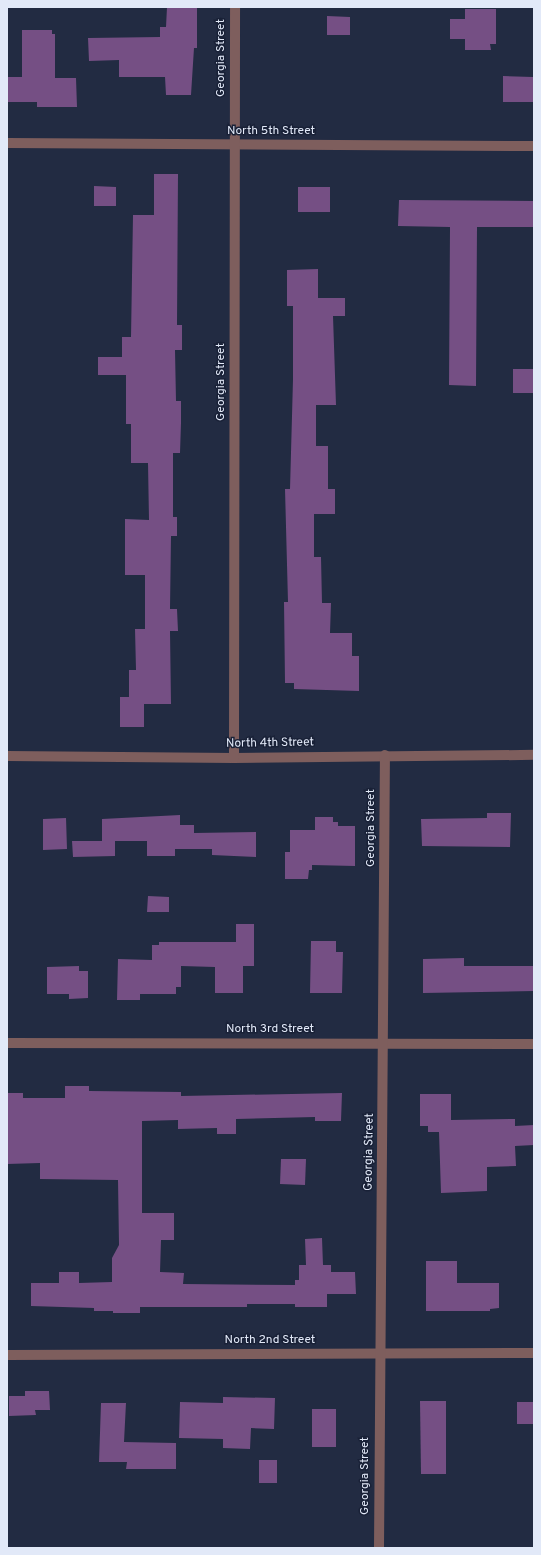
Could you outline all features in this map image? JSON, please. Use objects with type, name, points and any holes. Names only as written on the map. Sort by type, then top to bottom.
[{"type":"street","name":"Georgia Street","points":[[234,758],[235,7]]},
{"type":"street","name":"North 5th Street","points":[[7,143],[534,146]]},
{"type":"street","name":"North 4th Street","points":[[7,756],[234,758],[534,755]]},
{"type":"street","name":"Georgia Street","points":[[379,1548],[379,1354],[384,1043],[385,756]]},
{"type":"street","name":"North 3rd Street","points":[[7,1043],[534,1044]]},
{"type":"street","name":"North 2nd Street","points":[[7,1355],[534,1353]]},
{"type":"building","points":[[167,7],[197,7],[197,48],[194,48],[191,95],[166,95],[165,77],[119,77],[119,60],[89,61],[88,38],[160,37],[160,27],[166,27]]},
{"type":"building","points":[[465,9],[496,9],[496,44],[490,44],[491,50],[465,50],[465,39],[450,39],[450,19],[465,19]]},
{"type":"building","points":[[327,16],[350,17],[350,35],[327,35]]},
{"type":"building","points":[[22,30],[52,30],[52,34],[55,34],[55,78],[76,78],[77,107],[37,107],[37,102],[7,102],[7,77],[22,77]]},
{"type":"building","points":[[503,76],[533,77],[533,102],[503,102]]},
{"type":"building","points":[[154,174],[178,174],[177,325],[182,325],[182,350],[175,350],[176,401],[181,401],[181,423],[180,453],[173,453],[173,517],[177,517],[177,536],[171,536],[170,609],[177,609],[178,631],[170,631],[171,704],[144,704],[144,727],[120,727],[120,697],[129,697],[129,670],[136,670],[135,629],[145,629],[145,575],[125,575],[125,519],[149,520],[148,463],[131,463],[131,424],[126,424],[126,375],[98,375],[98,357],[122,357],[122,337],[131,337],[133,215],[154,215]]},
{"type":"building","points":[[94,186],[116,187],[116,206],[94,206]]},
{"type":"building","points":[[298,187],[330,187],[330,212],[298,212]]},
{"type":"building","points":[[399,200],[534,201],[534,227],[477,227],[476,386],[449,385],[450,227],[398,226]]},
{"type":"building","points":[[318,269],[318,298],[345,298],[345,316],[333,316],[336,405],[316,405],[316,446],[328,446],[328,489],[335,489],[335,514],[314,514],[314,557],[321,557],[322,603],[331,603],[330,633],[352,633],[352,656],[359,656],[359,691],[294,689],[294,683],[285,683],[284,602],[288,602],[285,489],[290,489],[293,379],[293,306],[287,306],[287,270]]},
{"type":"building","points":[[513,369],[534,369],[534,393],[513,393]]},
{"type":"building","points":[[487,813],[511,813],[510,847],[422,846],[421,819],[487,818]]},
{"type":"building","points":[[180,815],[180,825],[194,825],[194,833],[256,832],[256,857],[212,855],[212,849],[175,849],[175,856],[147,856],[147,841],[115,841],[115,856],[73,857],[72,841],[102,841],[102,819]]},
{"type":"building","points":[[315,817],[333,817],[333,822],[338,822],[338,826],[355,826],[355,866],[312,865],[312,870],[309,870],[308,879],[285,879],[285,852],[290,852],[290,830],[315,830]]},
{"type":"building","points":[[66,818],[67,849],[43,850],[43,819]]},
{"type":"building","points":[[148,896],[169,897],[169,912],[147,912]]},
{"type":"building","points":[[236,924],[254,924],[254,966],[243,966],[243,993],[215,993],[215,967],[181,966],[181,987],[176,987],[176,994],[140,994],[140,1000],[117,1000],[118,959],[152,960],[152,945],[159,945],[159,942],[236,942]]},
{"type":"building","points":[[311,941],[336,941],[336,952],[343,952],[342,993],[310,993]]},
{"type":"building","points":[[464,958],[464,966],[534,966],[534,991],[423,993],[423,959]]},
{"type":"building","points":[[79,966],[79,971],[88,971],[88,998],[69,999],[69,994],[47,994],[47,967]]},
{"type":"building","points":[[65,1086],[89,1086],[89,1091],[181,1092],[181,1096],[342,1093],[341,1121],[315,1121],[315,1117],[236,1119],[236,1134],[217,1134],[217,1128],[178,1129],[178,1120],[142,1121],[142,1213],[174,1213],[174,1240],[161,1240],[160,1272],[184,1273],[183,1284],[295,1285],[295,1280],[299,1280],[299,1265],[306,1265],[305,1239],[322,1238],[323,1265],[331,1265],[331,1272],[355,1272],[356,1294],[327,1294],[327,1307],[295,1307],[295,1304],[247,1304],[247,1307],[140,1307],[140,1313],[113,1313],[113,1311],[94,1311],[94,1308],[31,1306],[31,1283],[59,1283],[59,1272],[79,1272],[79,1283],[112,1282],[112,1258],[119,1245],[118,1180],[40,1179],[40,1163],[7,1164],[7,1093],[23,1093],[23,1098],[65,1098]]},
{"type":"building","points":[[420,1094],[451,1094],[451,1120],[515,1119],[515,1126],[534,1125],[534,1145],[515,1146],[516,1166],[487,1167],[487,1191],[441,1193],[439,1132],[428,1132],[428,1126],[420,1126]]},
{"type":"building","points":[[281,1159],[306,1159],[305,1185],[280,1184]]},
{"type":"building","points":[[426,1261],[457,1261],[457,1283],[499,1283],[499,1308],[490,1309],[490,1311],[426,1311]]},
{"type":"building","points":[[25,1391],[49,1391],[50,1410],[35,1410],[36,1415],[9,1416],[9,1396],[25,1396]]},
{"type":"building","points":[[223,1397],[275,1398],[274,1429],[251,1428],[250,1449],[223,1448],[223,1439],[179,1438],[180,1402],[223,1403]]},
{"type":"building","points":[[420,1401],[446,1401],[446,1474],[421,1474]]},
{"type":"building","points":[[517,1402],[534,1402],[534,1424],[517,1424]]},
{"type":"building","points":[[101,1403],[126,1403],[124,1442],[176,1443],[176,1469],[126,1469],[127,1462],[99,1462]]},
{"type":"building","points":[[312,1409],[336,1409],[336,1447],[312,1447]]},
{"type":"building","points":[[259,1460],[277,1460],[277,1483],[259,1483]]}]
